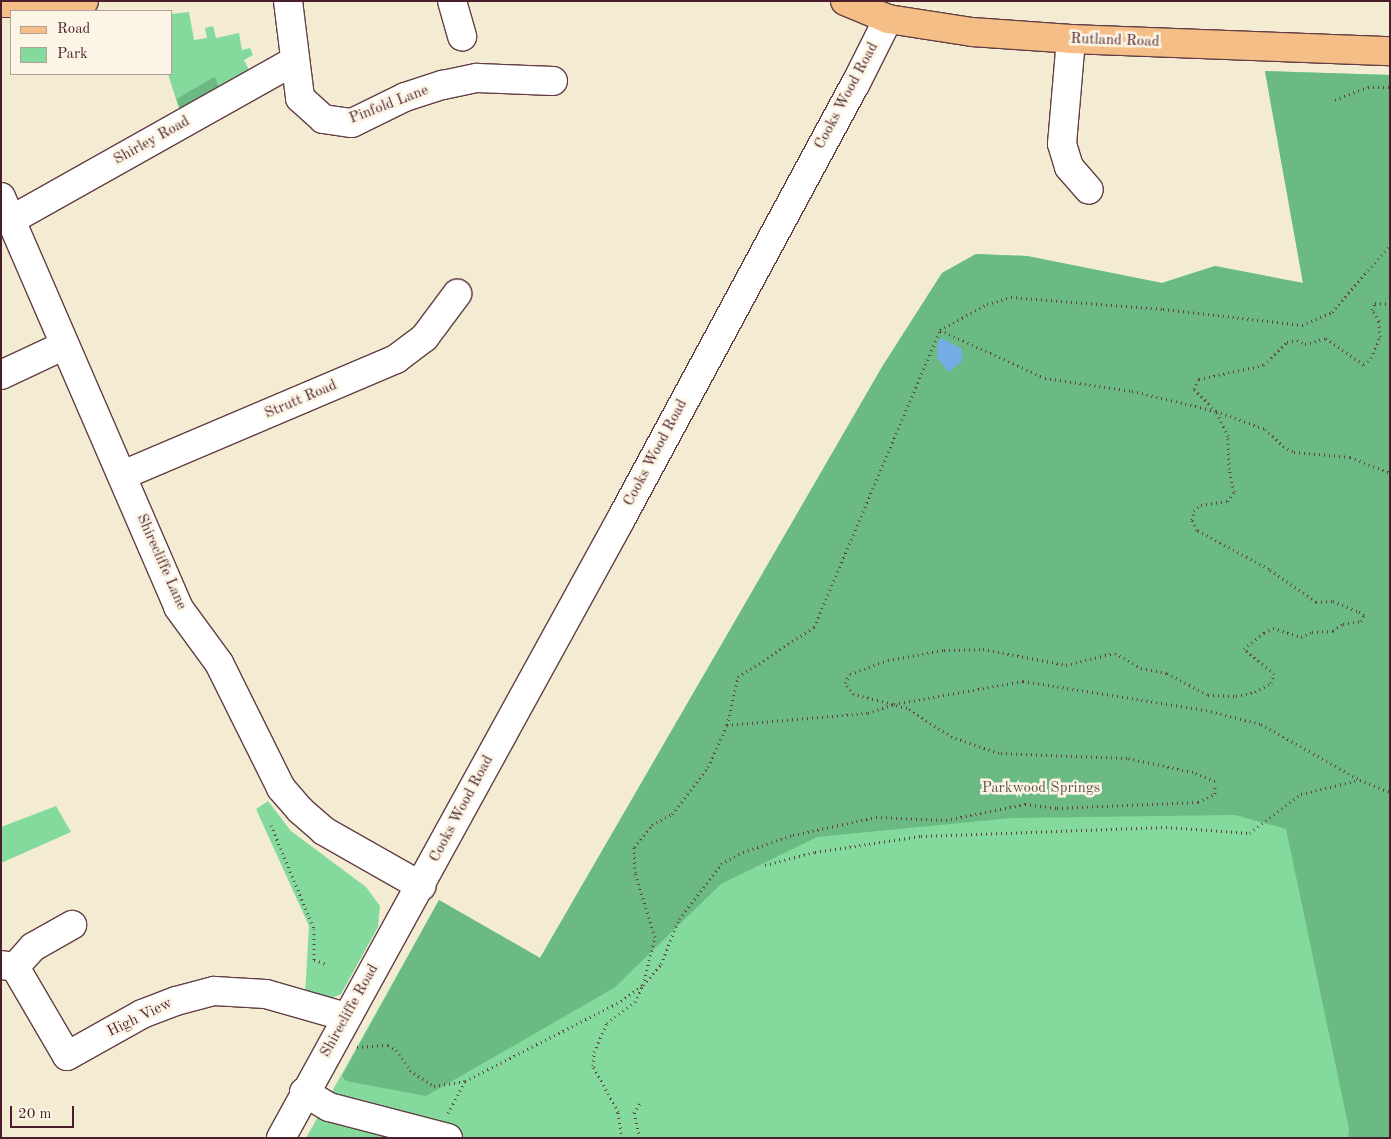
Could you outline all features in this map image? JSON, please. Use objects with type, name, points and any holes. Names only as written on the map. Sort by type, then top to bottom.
[{"type":"main road","points":[[1,4],[84,1]]},
{"type":"main road","name":"Rutland Road","points":[[845,1],[888,19],[972,32],[1071,39],[1390,51]]},
{"type":"street","name":"Pinfold Lane","points":[[288,1],[293,62],[300,98],[309,110],[323,119],[336,123],[352,123],[405,97],[443,85],[477,78],[553,81]]},
{"type":"street","points":[[452,1],[462,37]]},
{"type":"street","name":"Cooks Wood Road","points":[[421,886],[856,85],[888,19]]},
{"type":"street","points":[[1071,39],[1062,144],[1069,166],[1089,190]]},
{"type":"street","name":"Shirley Road","points":[[6,209],[293,62]]},
{"type":"street","name":"Shirecliffe Lane","points":[[6,209],[178,607],[219,663],[281,788],[300,810],[324,831],[421,886]]},
{"type":"street","name":"Strutt Road","points":[[122,475],[396,359],[425,337],[457,294]]},
{"type":"street","points":[[1,376],[64,346]]},
{"type":"street","name":"Shirecliffe Road","points":[[281,1138],[304,1092],[421,886]]},
{"type":"street","points":[[8,966],[33,947],[72,925]]},
{"type":"street","name":"High View","points":[[8,966],[67,1056],[142,1014],[176,1001],[214,991],[266,994],[341,1027]]},
{"type":"street","points":[[304,1092],[329,1107],[442,1137]]},
{"type":"path","points":[[1335,100],[1368,87],[1390,86]]},
{"type":"path","points":[[622,1138],[618,1112],[593,1066],[594,1052],[607,1022],[635,1002],[643,985],[655,937],[635,873],[634,847],[652,825],[672,814],[708,767],[727,725],[738,677],[814,627],[940,330],[987,304],[1011,297],[1163,309],[1302,325],[1332,312],[1390,245]]},
{"type":"path","points":[[341,1027],[358,1047],[388,1045],[396,1050],[410,1070],[434,1086],[465,1081],[621,1001],[643,985],[661,964],[679,919],[721,864],[743,852],[793,835],[876,817],[946,820],[1025,804],[1057,808],[1198,802],[1215,794],[1215,781],[1193,772],[1127,758],[1000,753],[952,737],[894,704],[854,694],[845,683],[850,674],[888,660],[944,650],[983,649],[1066,665],[1115,653],[1141,668],[1167,673],[1208,695],[1236,696],[1256,692],[1271,683],[1274,674],[1244,649],[1264,632],[1273,628],[1301,637],[1312,632],[1333,631],[1343,624],[1361,622],[1364,615],[1357,611],[1332,601],[1316,602],[1269,569],[1197,530],[1192,520],[1194,511],[1201,505],[1227,501],[1234,492],[1229,469],[1228,436],[1216,411],[1194,389],[1199,379],[1264,365],[1287,342],[1297,340],[1305,344],[1326,338],[1364,365],[1371,358],[1380,337],[1379,321],[1372,310],[1375,303],[1390,304]]},
{"type":"path","points":[[940,330],[1045,378],[1132,391],[1216,411],[1265,429],[1283,446],[1294,452],[1350,457],[1390,473]]},
{"type":"path","points":[[727,725],[868,713],[894,704],[1023,681],[1206,710],[1261,724],[1360,780],[1390,792]]},
{"type":"path","points":[[765,865],[815,852],[921,836],[1166,827],[1250,833],[1301,794],[1360,780]]},
{"type":"path","points":[[271,826],[314,929],[314,960],[326,964]]},
{"type":"path","points":[[442,1137],[465,1081]]},
{"type":"path","points":[[640,1138],[634,1112],[641,1102]]},
{"type":"green space","points":[[189,12],[194,40],[207,38],[205,28],[213,26],[216,38],[239,33],[242,50],[250,48],[253,55],[244,60],[251,74],[221,92],[215,76],[176,99],[168,75],[172,75],[172,14]]},
{"type":"green space","name":"Parkwood Springs","points":[[1265,71],[1390,75],[1390,1138],[306,1138],[439,900],[540,958],[882,367],[942,273],[976,254],[1027,256],[1162,283],[1215,266],[1303,283]]},
{"type":"green space","name":"Parkwood Springs","points":[[1265,71],[1390,75],[1390,1138],[1348,1138],[1349,1129],[1286,829],[1235,815],[1012,818],[817,837],[721,884],[614,988],[426,1096],[346,1081],[342,1076],[439,900],[540,958],[882,367],[942,273],[976,254],[1027,256],[1162,283],[1215,266],[1303,283]]},
{"type":"green space","points":[[215,76],[221,92],[182,116],[176,99]]},
{"type":"green space","points":[[268,801],[291,831],[366,887],[380,906],[378,927],[341,994],[325,1001],[305,995],[309,926],[256,809]]},
{"type":"green space","points":[[56,806],[71,832],[1,863],[1,827]]},
{"type":"water","points":[[942,338],[962,349],[962,361],[949,372],[937,358],[938,342]]}]
